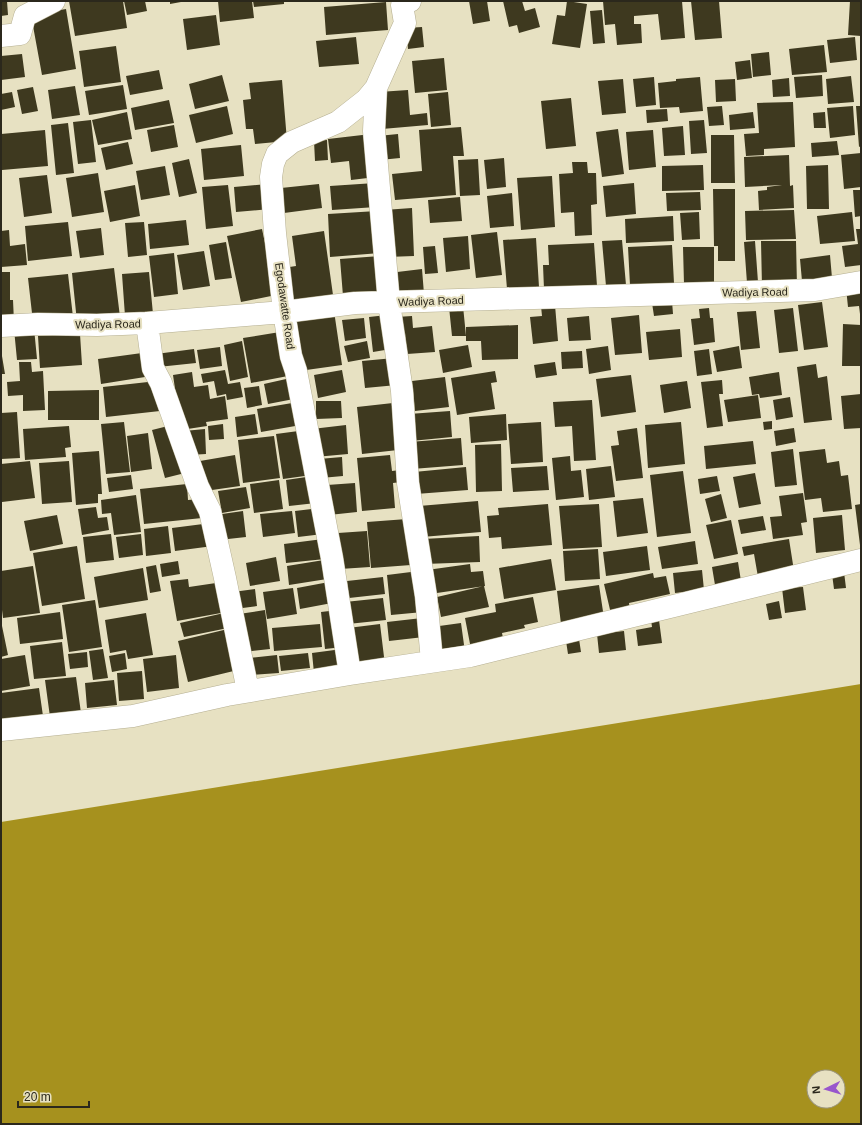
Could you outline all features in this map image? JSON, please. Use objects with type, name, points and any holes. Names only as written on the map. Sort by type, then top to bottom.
[{"type":"street","points":[[1,36],[20,34],[25,16],[54,1]]},
{"type":"street","name":"Egodawatte Road","points":[[350,674],[332,558],[296,371],[291,356],[284,312],[275,233],[271,177],[277,154],[292,142],[338,122],[366,100],[376,88],[405,23],[404,2]]},
{"type":"street","points":[[376,88],[374,132],[388,303],[402,391],[408,483],[426,596],[432,661]]},
{"type":"street","name":"Wadiya Road","points":[[1,326],[38,324],[98,325],[147,323],[284,312],[355,303],[815,290],[861,282]]},
{"type":"street","points":[[147,323],[153,368],[161,383],[198,487],[210,511],[248,691]]},
{"type":"street","points":[[1,730],[133,716],[248,691],[470,656],[861,560]]},
{"type":"shaded area","points":[[861,684],[861,1124],[1,1124],[1,822]]},
{"type":"building","points":[[1,1],[7,1],[8,15],[1,16]]},
{"type":"building","points":[[69,1],[123,1],[127,28],[75,36]]},
{"type":"building","points":[[124,1],[145,1],[147,11],[127,15]]},
{"type":"building","points":[[170,1],[181,1],[181,2],[170,4]]},
{"type":"building","points":[[218,1],[252,1],[254,18],[220,22]]},
{"type":"building","points":[[253,1],[284,1],[284,4],[254,7]]},
{"type":"building","points":[[469,1],[487,1],[490,21],[473,24]]},
{"type":"building","points":[[503,1],[522,1],[525,11],[535,8],[540,27],[519,33],[517,25],[509,27]]},
{"type":"building","points":[[567,1],[587,4],[580,48],[552,44],[557,15],[565,16]]},
{"type":"building","points":[[603,1],[682,1],[685,38],[661,40],[658,14],[634,16],[634,24],[641,24],[642,43],[617,45],[615,24],[605,25]]},
{"type":"building","points":[[691,1],[719,1],[722,38],[695,40]]},
{"type":"building","points":[[850,1],[861,1],[861,36],[848,35]]},
{"type":"building","points":[[386,2],[388,30],[326,35],[324,7]]},
{"type":"building","points":[[66,9],[76,69],[42,75],[31,15]]},
{"type":"building","points":[[602,10],[605,43],[593,44],[590,11]]},
{"type":"building","points":[[216,15],[220,45],[187,50],[183,19]]},
{"type":"building","points":[[422,27],[424,47],[408,49],[406,28]]},
{"type":"building","points":[[356,37],[359,64],[319,67],[316,41]]},
{"type":"building","points":[[855,37],[857,60],[830,63],[827,40]]},
{"type":"building","points":[[824,45],[827,72],[792,75],[789,49]]},
{"type":"building","points":[[116,46],[121,82],[84,87],[79,51]]},
{"type":"building","points":[[769,52],[771,75],[753,77],[751,54]]},
{"type":"building","points":[[22,54],[25,77],[1,80],[1,56]]},
{"type":"building","points":[[444,58],[447,90],[415,93],[412,61]]},
{"type":"building","points":[[750,60],[752,78],[737,80],[735,62]]},
{"type":"building","points":[[159,70],[163,89],[130,95],[126,76]]},
{"type":"building","points":[[222,75],[229,101],[195,109],[189,84]]},
{"type":"building","points":[[822,75],[823,96],[796,98],[794,77]]},
{"type":"building","points":[[851,76],[854,102],[828,104],[826,79]]},
{"type":"building","points":[[654,77],[656,105],[636,107],[633,79]]},
{"type":"building","points":[[700,77],[703,111],[680,113],[679,107],[660,108],[658,83],[676,81],[676,79]]},
{"type":"building","points":[[789,78],[790,96],[773,97],[772,80]]},
{"type":"building","points":[[623,79],[626,113],[602,115],[598,81]]},
{"type":"building","points":[[735,79],[736,101],[716,102],[715,80]]},
{"type":"building","points":[[282,80],[287,141],[255,144],[253,129],[246,129],[243,100],[251,99],[249,83]]},
{"type":"building","points":[[123,85],[127,109],[89,115],[85,91]]},
{"type":"building","points":[[75,86],[80,115],[52,119],[48,90]]},
{"type":"building","points":[[33,87],[38,111],[22,114],[17,90]]},
{"type":"building","points":[[408,90],[410,115],[427,113],[428,125],[382,129],[379,92]]},
{"type":"building","points":[[12,92],[15,107],[1,110],[1,94]]},
{"type":"building","points":[[448,92],[451,125],[431,127],[428,94]]},
{"type":"building","points":[[571,98],[576,146],[546,149],[541,101]]},
{"type":"building","points":[[169,100],[174,123],[135,130],[131,108]]},
{"type":"building","points":[[793,102],[795,147],[764,149],[764,155],[746,156],[744,134],[759,133],[757,103]]},
{"type":"building","points":[[227,106],[233,134],[196,143],[189,115]]},
{"type":"building","points":[[722,106],[724,125],[709,126],[707,107]]},
{"type":"building","points":[[853,106],[855,135],[830,138],[827,108]]},
{"type":"building","points":[[856,106],[861,106],[861,146],[859,147]]},
{"type":"building","points":[[667,109],[668,121],[647,123],[646,110]]},
{"type":"building","points":[[127,112],[132,139],[98,145],[92,120]]},
{"type":"building","points":[[753,112],[755,128],[730,130],[729,115]]},
{"type":"building","points":[[825,112],[826,128],[814,128],[813,113]]},
{"type":"building","points":[[91,120],[96,162],[78,164],[73,122]]},
{"type":"building","points":[[704,120],[707,153],[691,154],[689,121]]},
{"type":"building","points":[[68,123],[74,173],[56,175],[51,125]]},
{"type":"building","points":[[174,125],[178,147],[151,152],[147,130]]},
{"type":"building","points":[[683,126],[685,155],[664,156],[662,128]]},
{"type":"building","points":[[461,127],[464,156],[453,156],[456,195],[395,200],[392,174],[422,171],[419,130]]},
{"type":"building","points":[[618,129],[624,174],[602,177],[596,132]]},
{"type":"building","points":[[45,130],[48,166],[2,170],[1,134]]},
{"type":"building","points":[[653,130],[656,167],[629,170],[626,132]]},
{"type":"building","points":[[371,134],[376,177],[351,180],[349,161],[331,163],[328,139]]},
{"type":"building","points":[[398,134],[400,158],[380,160],[378,136]]},
{"type":"building","points":[[711,135],[734,135],[735,183],[711,183]]},
{"type":"building","points":[[327,140],[328,160],[315,161],[314,141]]},
{"type":"building","points":[[837,141],[839,155],[812,157],[811,143]]},
{"type":"building","points":[[128,142],[133,164],[106,170],[101,148]]},
{"type":"building","points":[[241,145],[244,176],[204,180],[201,149]]},
{"type":"building","points":[[861,153],[861,187],[844,189],[841,155]]},
{"type":"building","points":[[789,155],[790,186],[793,185],[794,208],[759,210],[758,191],[767,190],[767,187],[782,185],[745,187],[744,157]]},
{"type":"building","points":[[504,158],[506,187],[487,189],[484,160]]},
{"type":"building","points":[[189,159],[197,193],[179,197],[172,163]]},
{"type":"building","points":[[478,159],[480,195],[460,196],[458,160]]},
{"type":"building","points":[[572,162],[587,162],[588,173],[596,173],[597,204],[591,205],[592,235],[575,236],[574,212],[561,213],[559,174],[573,173]]},
{"type":"building","points":[[703,165],[704,190],[662,191],[662,166]]},
{"type":"building","points":[[828,165],[829,209],[807,209],[806,166]]},
{"type":"building","points":[[165,166],[170,195],[141,200],[136,171]]},
{"type":"building","points":[[98,173],[104,212],[72,217],[66,178]]},
{"type":"building","points":[[47,175],[52,213],[24,217],[19,178]]},
{"type":"building","points":[[552,176],[555,227],[521,230],[517,178]]},
{"type":"building","points":[[375,183],[376,207],[332,210],[330,186]]},
{"type":"building","points":[[634,183],[636,214],[606,217],[603,186]]},
{"type":"building","points":[[267,184],[270,209],[236,212],[234,187]]},
{"type":"building","points":[[319,184],[322,208],[284,213],[281,188]]},
{"type":"building","points":[[135,185],[140,216],[110,222],[104,191]]},
{"type":"building","points":[[228,185],[233,226],[206,229],[202,187]]},
{"type":"building","points":[[713,189],[735,189],[735,261],[718,261],[718,246],[714,246]]},
{"type":"building","points":[[853,190],[861,190],[861,216],[855,217]]},
{"type":"building","points":[[700,192],[701,210],[667,211],[666,193]]},
{"type":"building","points":[[512,193],[514,226],[490,228],[487,196]]},
{"type":"building","points":[[460,197],[462,221],[430,223],[428,200]]},
{"type":"building","points":[[412,208],[414,256],[387,257],[384,210]]},
{"type":"building","points":[[794,210],[796,239],[746,240],[745,211]]},
{"type":"building","points":[[377,211],[380,253],[330,257],[328,214]]},
{"type":"building","points":[[699,212],[700,239],[682,240],[680,213]]},
{"type":"building","points":[[852,212],[855,241],[820,244],[817,216]]},
{"type":"building","points":[[673,216],[674,241],[626,243],[625,219]]},
{"type":"building","points":[[186,220],[189,245],[150,249],[148,224]]},
{"type":"building","points":[[68,222],[72,256],[28,261],[25,226]]},
{"type":"building","points":[[144,222],[147,255],[128,257],[125,223]]},
{"type":"building","points":[[101,228],[104,255],[80,258],[76,231]]},
{"type":"building","points":[[262,229],[276,295],[241,302],[227,236]]},
{"type":"building","points":[[856,229],[861,229],[861,265],[845,267],[842,246],[858,244]]},
{"type":"building","points":[[9,230],[10,246],[25,244],[27,265],[1,267],[1,231]]},
{"type":"building","points":[[324,231],[333,295],[288,302],[283,268],[296,266],[292,236]]},
{"type":"building","points":[[497,232],[502,275],[476,278],[471,235]]},
{"type":"building","points":[[468,236],[470,269],[446,272],[443,238]]},
{"type":"building","points":[[536,238],[539,287],[507,289],[503,240]]},
{"type":"building","points":[[622,240],[626,285],[606,286],[602,241]]},
{"type":"building","points":[[755,241],[758,282],[747,283],[744,242]]},
{"type":"building","points":[[761,241],[796,241],[797,286],[762,287]]},
{"type":"building","points":[[226,242],[232,278],[215,280],[209,245]]},
{"type":"building","points":[[594,243],[597,286],[544,289],[543,265],[549,265],[548,245]]},
{"type":"building","points":[[672,245],[674,283],[630,285],[628,247]]},
{"type":"building","points":[[435,246],[438,273],[425,274],[423,247]]},
{"type":"building","points":[[683,247],[714,247],[714,284],[684,284]]},
{"type":"building","points":[[204,251],[210,286],[183,290],[177,255]]},
{"type":"building","points":[[174,253],[178,294],[154,297],[149,256]]},
{"type":"building","points":[[830,255],[832,278],[802,281],[800,259]]},
{"type":"building","points":[[380,256],[383,293],[343,296],[340,259]]},
{"type":"building","points":[[114,268],[120,317],[77,322],[72,273]]},
{"type":"building","points":[[422,269],[424,294],[392,298],[389,273]]},
{"type":"building","points":[[1,272],[10,272],[10,300],[13,300],[14,322],[1,322]]},
{"type":"building","points":[[149,272],[153,314],[125,316],[122,274]]},
{"type":"building","points":[[68,274],[73,317],[33,322],[28,278]]},
{"type":"building","points":[[861,286],[860,314],[859,306],[848,307],[846,288]]},
{"type":"building","points":[[672,301],[673,314],[654,316],[652,303]]},
{"type":"building","points":[[822,302],[828,347],[804,350],[798,305]]},
{"type":"building","points":[[555,305],[558,341],[533,344],[530,317],[542,316],[541,306]]},
{"type":"building","points":[[463,306],[466,336],[452,336],[449,307]]},
{"type":"building","points":[[709,308],[710,318],[713,318],[715,342],[694,345],[691,319],[700,318],[699,309]]},
{"type":"building","points":[[793,308],[798,351],[779,353],[774,310]]},
{"type":"building","points":[[334,311],[342,365],[299,371],[292,317]]},
{"type":"building","points":[[756,311],[760,348],[741,350],[737,312]]},
{"type":"building","points":[[387,315],[391,349],[373,352],[369,317]]},
{"type":"building","points":[[639,315],[642,353],[615,355],[611,318]]},
{"type":"building","points":[[412,316],[413,328],[432,326],[435,352],[407,354],[405,333],[397,333],[396,317]]},
{"type":"building","points":[[589,316],[591,340],[569,341],[567,318]]},
{"type":"building","points":[[364,318],[366,338],[345,341],[342,320]]},
{"type":"building","points":[[843,324],[861,325],[861,366],[842,366]]},
{"type":"building","points":[[518,325],[518,359],[482,360],[481,341],[466,341],[466,327]]},
{"type":"building","points":[[34,328],[37,359],[17,360],[14,329]]},
{"type":"building","points":[[680,329],[682,357],[649,360],[646,332]]},
{"type":"building","points":[[280,332],[288,376],[251,383],[243,338]]},
{"type":"building","points":[[80,334],[82,365],[40,368],[38,336]]},
{"type":"building","points":[[242,341],[248,377],[230,381],[224,345]]},
{"type":"building","points":[[367,341],[370,358],[348,362],[344,346]]},
{"type":"building","points":[[468,345],[472,367],[443,373],[439,350]]},
{"type":"building","points":[[608,346],[611,370],[589,374],[586,349]]},
{"type":"building","points":[[739,346],[742,368],[717,372],[713,351]]},
{"type":"building","points":[[220,347],[222,366],[200,369],[197,350]]},
{"type":"building","points":[[194,349],[196,363],[158,367],[156,354]]},
{"type":"building","points":[[709,349],[712,374],[697,376],[694,351]]},
{"type":"building","points":[[1,350],[5,374],[1,374]]},
{"type":"building","points":[[582,351],[583,368],[562,369],[561,352]]},
{"type":"building","points":[[142,353],[145,377],[101,384],[98,359]]},
{"type":"building","points":[[394,358],[397,385],[365,388],[362,361]]},
{"type":"building","points":[[19,362],[31,362],[32,372],[43,371],[45,410],[23,411],[23,395],[8,396],[7,382],[20,381]]},
{"type":"building","points":[[555,362],[557,375],[536,378],[534,365]]},
{"type":"building","points":[[816,364],[818,378],[827,376],[832,420],[804,423],[797,367]]},
{"type":"building","points":[[225,370],[228,384],[240,382],[243,397],[227,400],[226,394],[217,396],[214,381],[203,383],[201,374]]},
{"type":"building","points":[[342,370],[346,392],[318,398],[314,375]]},
{"type":"building","points":[[495,371],[497,382],[491,383],[495,409],[457,415],[451,378]]},
{"type":"building","points":[[192,372],[194,387],[208,385],[210,399],[225,396],[228,419],[206,422],[207,426],[181,430],[173,375]]},
{"type":"building","points":[[779,372],[782,395],[760,398],[759,394],[752,395],[749,377]]},
{"type":"building","points":[[631,375],[636,412],[601,417],[596,379]]},
{"type":"building","points":[[295,377],[299,398],[268,404],[264,384]]},
{"type":"building","points":[[445,377],[449,407],[415,411],[412,381]]},
{"type":"building","points":[[722,380],[723,394],[719,394],[723,426],[707,428],[701,382]]},
{"type":"building","points":[[157,381],[160,411],[106,417],[103,387]]},
{"type":"building","points":[[687,381],[691,408],[664,413],[660,385]]},
{"type":"building","points":[[259,386],[262,405],[247,408],[244,388]]},
{"type":"building","points":[[99,390],[99,420],[48,420],[48,391]]},
{"type":"building","points":[[861,394],[861,428],[844,429],[841,396]]},
{"type":"building","points":[[758,395],[761,418],[728,422],[724,400]]},
{"type":"building","points":[[790,397],[793,417],[776,420],[773,400]]},
{"type":"building","points":[[592,400],[596,460],[574,461],[572,426],[555,427],[553,402]]},
{"type":"building","points":[[316,401],[341,401],[342,418],[316,419]]},
{"type":"building","points":[[298,402],[301,425],[261,432],[257,409]]},
{"type":"building","points":[[393,403],[398,450],[362,454],[357,407]]},
{"type":"building","points":[[450,411],[452,437],[411,441],[409,414]]},
{"type":"building","points":[[17,412],[20,458],[1,459],[1,413]]},
{"type":"building","points":[[255,414],[258,434],[237,437],[235,417]]},
{"type":"building","points":[[506,414],[507,440],[471,443],[469,417]]},
{"type":"building","points":[[772,421],[772,429],[764,430],[763,422]]},
{"type":"building","points":[[124,422],[130,472],[106,474],[101,424]]},
{"type":"building","points":[[541,422],[543,462],[511,464],[508,424]]},
{"type":"building","points":[[681,422],[685,464],[648,468],[645,425]]},
{"type":"building","points":[[223,424],[224,439],[209,440],[208,426]]},
{"type":"building","points":[[172,425],[185,473],[165,478],[152,430]]},
{"type":"building","points":[[346,425],[348,454],[315,457],[312,429]]},
{"type":"building","points":[[69,426],[71,447],[65,448],[66,457],[25,460],[23,429]]},
{"type":"building","points":[[637,428],[643,478],[616,481],[611,446],[619,445],[617,431]]},
{"type":"building","points":[[794,428],[796,442],[776,446],[774,431]]},
{"type":"building","points":[[205,429],[206,454],[189,455],[184,431]]},
{"type":"building","points":[[306,430],[312,475],[283,479],[276,434]]},
{"type":"building","points":[[148,433],[152,469],[131,472],[127,436]]},
{"type":"building","points":[[274,436],[280,478],[243,483],[238,440]]},
{"type":"building","points":[[461,438],[463,465],[412,469],[409,442]]},
{"type":"building","points":[[753,441],[756,464],[706,469],[704,446]]},
{"type":"building","points":[[501,444],[502,491],[476,492],[475,445]]},
{"type":"building","points":[[793,449],[797,485],[775,487],[771,452]]},
{"type":"building","points":[[825,449],[827,463],[839,461],[841,476],[848,475],[852,509],[823,512],[821,498],[805,500],[799,452]]},
{"type":"building","points":[[99,451],[102,494],[98,494],[98,503],[76,505],[72,453]]},
{"type":"building","points":[[235,455],[240,486],[205,491],[200,461]]},
{"type":"building","points":[[390,455],[392,471],[400,470],[401,482],[393,483],[395,508],[362,511],[357,458]]},
{"type":"building","points":[[570,456],[571,471],[581,470],[584,497],[556,500],[552,458]]},
{"type":"building","points":[[342,457],[343,476],[321,478],[319,459]]},
{"type":"building","points":[[30,461],[35,498],[2,502],[1,464]]},
{"type":"building","points":[[69,461],[72,502],[42,504],[39,463]]},
{"type":"building","points":[[547,466],[549,490],[513,492],[511,468]]},
{"type":"building","points":[[611,466],[615,497],[589,500],[586,469]]},
{"type":"building","points":[[466,467],[468,490],[416,494],[414,472]]},
{"type":"building","points":[[683,471],[691,533],[657,537],[650,475]]},
{"type":"building","points":[[755,473],[761,504],[739,508],[733,477]]},
{"type":"building","points":[[131,475],[133,489],[109,492],[107,478]]},
{"type":"building","points":[[313,476],[316,503],[289,506],[286,480]]},
{"type":"building","points":[[717,476],[720,491],[700,494],[698,479]]},
{"type":"building","points":[[279,480],[283,509],[254,513],[250,484]]},
{"type":"building","points":[[355,483],[357,512],[329,515],[327,485]]},
{"type":"building","points":[[187,484],[188,500],[200,499],[202,518],[144,524],[140,489]]},
{"type":"building","points":[[246,487],[250,508],[222,513],[218,491]]},
{"type":"building","points":[[803,493],[807,522],[801,523],[803,535],[773,539],[770,517],[782,516],[779,496]]},
{"type":"building","points":[[721,494],[727,518],[711,522],[705,499]]},
{"type":"building","points":[[136,495],[141,532],[114,535],[111,513],[102,514],[101,500]]},
{"type":"building","points":[[643,498],[648,533],[617,537],[613,501]]},
{"type":"building","points":[[478,501],[481,532],[422,537],[419,506]]},
{"type":"building","points":[[548,504],[552,545],[502,549],[501,537],[489,538],[487,516],[499,515],[498,508]]},
{"type":"building","points":[[599,504],[602,547],[563,549],[559,506]]},
{"type":"building","points":[[861,504],[861,545],[860,545],[855,505]]},
{"type":"building","points":[[96,507],[98,518],[107,517],[109,530],[82,535],[78,509]]},
{"type":"building","points":[[320,508],[323,534],[298,537],[295,511]]},
{"type":"building","points":[[243,511],[246,537],[219,540],[215,515]]},
{"type":"building","points":[[292,511],[295,533],[263,537],[260,514]]},
{"type":"building","points":[[57,515],[63,544],[30,551],[24,521]]},
{"type":"building","points":[[842,515],[845,550],[816,553],[813,518]]},
{"type":"building","points":[[763,516],[766,530],[741,534],[738,520]]},
{"type":"building","points":[[407,519],[411,565],[371,568],[367,522]]},
{"type":"building","points":[[731,520],[738,554],[714,559],[706,525]]},
{"type":"building","points":[[211,523],[213,546],[175,551],[172,528]]},
{"type":"building","points":[[168,526],[171,553],[146,556],[144,529]]},
{"type":"building","points":[[367,531],[370,567],[340,569],[338,533]]},
{"type":"building","points":[[111,534],[114,560],[86,563],[83,537]]},
{"type":"building","points":[[141,534],[143,555],[119,558],[116,537]]},
{"type":"building","points":[[479,536],[480,562],[424,564],[423,539]]},
{"type":"building","points":[[323,539],[325,559],[286,563],[284,544]]},
{"type":"building","points":[[789,539],[794,571],[758,577],[754,554],[744,556],[742,547]]},
{"type":"building","points":[[695,541],[698,564],[662,569],[658,547]]},
{"type":"building","points":[[77,546],[85,599],[42,606],[33,553]]},
{"type":"building","points":[[647,546],[650,570],[606,576],[603,552]]},
{"type":"building","points":[[598,549],[600,579],[565,581],[563,551]]},
{"type":"building","points":[[276,557],[280,581],[250,586],[246,563]]},
{"type":"building","points":[[551,559],[556,590],[504,599],[499,568]]},
{"type":"building","points":[[324,560],[327,579],[289,585],[287,566]]},
{"type":"building","points":[[178,561],[180,574],[162,577],[160,564]]},
{"type":"building","points":[[738,562],[741,581],[715,585],[712,567]]},
{"type":"building","points":[[470,564],[471,572],[483,571],[485,586],[430,594],[427,570]]},
{"type":"building","points":[[156,565],[161,591],[150,593],[146,567]]},
{"type":"building","points":[[33,566],[40,613],[3,618],[1,602],[1,571]]},
{"type":"building","points":[[143,568],[148,600],[99,608],[94,577]]},
{"type":"building","points":[[702,570],[704,590],[675,593],[673,573]]},
{"type":"building","points":[[419,571],[423,612],[391,615],[387,575]]},
{"type":"building","points":[[844,572],[846,588],[834,589],[832,574]]},
{"type":"building","points":[[653,573],[654,578],[666,576],[670,594],[629,603],[630,610],[611,614],[604,584]]},
{"type":"building","points":[[383,577],[385,594],[349,598],[347,581]]},
{"type":"building","points":[[188,579],[189,587],[216,583],[221,613],[177,621],[170,581]]},
{"type":"building","points":[[329,582],[332,603],[300,609],[297,588]]},
{"type":"building","points":[[599,585],[604,618],[561,624],[557,591]]},
{"type":"building","points":[[484,586],[489,607],[441,617],[437,597]]},
{"type":"building","points":[[803,587],[806,610],[785,613],[782,588]]},
{"type":"building","points":[[293,588],[297,614],[267,619],[263,592]]},
{"type":"building","points":[[255,589],[257,606],[235,609],[233,592]]},
{"type":"building","points":[[533,597],[538,622],[524,625],[525,628],[502,633],[504,643],[471,649],[465,618],[496,612],[495,604]]},
{"type":"building","points":[[383,598],[386,620],[348,624],[345,602]]},
{"type":"building","points":[[95,600],[102,647],[69,652],[62,605]]},
{"type":"building","points":[[779,601],[782,618],[769,620],[766,604]]},
{"type":"building","points":[[265,610],[270,649],[244,652],[239,614]]},
{"type":"building","points":[[338,610],[343,647],[325,649],[321,612]]},
{"type":"building","points":[[60,612],[63,639],[20,644],[17,618]]},
{"type":"building","points":[[146,613],[153,655],[128,659],[126,650],[110,653],[105,620]]},
{"type":"building","points":[[224,613],[228,628],[184,637],[180,623]]},
{"type":"building","points":[[422,618],[424,637],[389,641],[387,622]]},
{"type":"building","points":[[651,620],[659,620],[662,643],[638,646],[636,630],[652,627]]},
{"type":"building","points":[[1,621],[8,655],[1,657]]},
{"type":"building","points":[[461,623],[465,652],[436,657],[432,627]]},
{"type":"building","points":[[320,624],[322,647],[274,651],[272,628]]},
{"type":"building","points":[[380,624],[385,665],[354,668],[348,628]]},
{"type":"building","points":[[232,628],[242,669],[188,682],[178,641]]},
{"type":"building","points":[[624,631],[626,650],[599,653],[597,634]]},
{"type":"building","points":[[579,639],[581,652],[568,654],[566,641]]},
{"type":"building","points":[[62,642],[66,676],[34,679],[30,646]]},
{"type":"building","points":[[103,649],[108,678],[93,680],[89,651]]},
{"type":"building","points":[[342,649],[345,669],[314,673],[312,653]]},
{"type":"building","points":[[87,652],[88,667],[70,669],[68,654]]},
{"type":"building","points":[[125,653],[127,669],[112,672],[109,656]]},
{"type":"building","points":[[308,653],[310,668],[281,671],[279,656]]},
{"type":"building","points":[[25,655],[30,686],[1,691],[1,659]]},
{"type":"building","points":[[176,655],[179,688],[147,692],[143,659]]},
{"type":"building","points":[[277,655],[279,673],[250,675],[249,658]]},
{"type":"building","points":[[142,671],[144,699],[119,701],[117,673]]},
{"type":"building","points":[[76,677],[81,713],[50,717],[45,680]]},
{"type":"building","points":[[114,680],[117,705],[87,708],[85,683]]},
{"type":"building","points":[[39,688],[43,716],[1,721],[1,693]]}]
